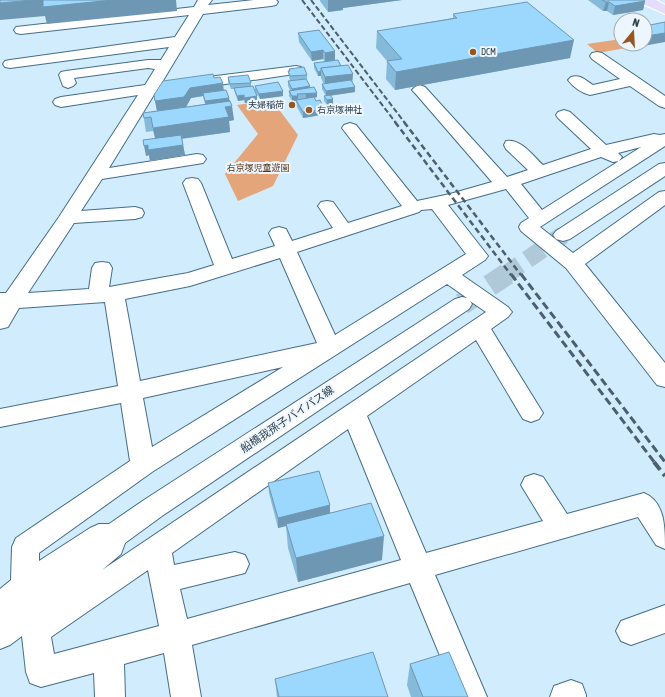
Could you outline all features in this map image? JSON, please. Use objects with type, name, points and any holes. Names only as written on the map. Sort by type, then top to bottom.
[{"type":"main road","points":[[646,0],[664,8]]},
{"type":"street","points":[[21,30],[202,5],[271,2]]},
{"type":"street","points":[[0,322],[6,300],[68,218],[202,5]]},
{"type":"street","points":[[10,64],[180,41]]},
{"type":"street","points":[[597,56],[665,103]]},
{"type":"street","points":[[68,83],[66,75],[148,64],[165,65]]},
{"type":"street","points":[[61,102],[296,70]]},
{"type":"street","points":[[576,80],[590,90],[633,81]]},
{"type":"street","points":[[420,90],[540,219]]},
{"type":"street","points":[[564,115],[604,151],[625,164]]},
{"type":"street","points":[[350,128],[413,208]]},
{"type":"street","points":[[6,300],[106,295],[190,278],[225,267],[282,240],[344,231],[413,208],[507,183],[604,151],[665,138]]},
{"type":"street","points":[[665,138],[528,227],[573,263],[665,379]]},
{"type":"street","points":[[512,145],[540,172]]},
{"type":"street","points":[[96,175],[197,159]]},
{"type":"street","points":[[563,235],[665,168]]},
{"type":"street","points":[[192,183],[225,267]]},
{"type":"street","points":[[436,202],[478,256],[143,465],[26,547],[31,609],[41,672],[176,636],[644,504],[665,537]]},
{"type":"street","points":[[573,263],[662,203]]},
{"type":"street","points":[[327,206],[344,231]]},
{"type":"street","points":[[68,218],[135,213]]},
{"type":"street","points":[[282,240],[330,348]]},
{"type":"street","points":[[102,268],[106,295],[131,392],[143,465]]},
{"type":"street","points":[[31,609],[157,549],[353,412],[501,312],[448,275]]},
{"type":"street","name":"船橋我孫子バイパス線","points":[[0,635],[111,546],[114,536],[153,508],[462,304]]},
{"type":"street","points":[[479,327],[531,412]]},
{"type":"street","points":[[0,418],[131,392],[330,348]]},
{"type":"street","points":[[353,412],[472,697]]},
{"type":"street","points":[[534,485],[561,528]]},
{"type":"street","points":[[157,549],[176,636],[186,697]]},
{"type":"street","points":[[163,580],[235,564]]},
{"type":"street","name":"船橋我孫子バイパス線","points":[[0,606],[31,609]]},
{"type":"street","points":[[632,630],[665,619]]},
{"type":"street","points":[[108,654],[110,697]]},
{"type":"green space","points":[[613,40],[613,50],[598,53],[587,44]]},
{"type":"green space","name":"右京塚児童遊園","points":[[272,100],[298,135],[273,186],[238,201],[225,174],[258,134],[237,105]]},
{"type":"building","points":[[0,0],[33,0],[0,3]]},
{"type":"building","points":[[43,0],[113,0],[43,7]]},
{"type":"building","points":[[602,0],[643,0],[645,1],[615,6]]},
{"type":"building","points":[[527,2],[574,40],[396,72],[387,61],[402,59],[377,31],[457,18],[453,14]]},
{"type":"building","points":[[665,22],[665,33],[653,35],[653,24]]},
{"type":"building","points":[[319,30],[335,51],[325,53],[323,50],[311,52],[298,33]]},
{"type":"building","points":[[338,60],[341,66],[321,68],[321,71],[318,72],[314,63]]},
{"type":"building","points":[[348,65],[353,74],[325,77],[321,68]]},
{"type":"building","points":[[304,67],[307,75],[290,76],[288,71],[290,71],[289,69]]},
{"type":"building","points":[[213,74],[214,78],[220,77],[223,83],[190,88],[184,97],[155,101],[154,95],[163,81]]},
{"type":"building","points":[[248,75],[251,83],[230,84],[228,77]]},
{"type":"building","points":[[306,79],[310,86],[292,89],[288,81]]},
{"type":"building","points":[[351,80],[355,87],[326,91],[322,84]]},
{"type":"building","points":[[278,82],[283,91],[259,94],[255,86]]},
{"type":"building","points":[[253,86],[257,96],[244,98],[244,95],[237,96],[234,88]]},
{"type":"building","points":[[314,87],[317,93],[297,94],[298,96],[292,96],[289,91]]},
{"type":"building","points":[[226,90],[229,98],[205,101],[203,93]]},
{"type":"building","points":[[330,95],[333,99],[327,100],[324,96]]},
{"type":"building","points":[[314,97],[316,101],[320,100],[323,106],[319,106],[321,110],[303,112],[296,100]]},
{"type":"building","points":[[230,101],[232,106],[225,107],[229,117],[153,128],[151,117],[144,118],[143,113]]},
{"type":"building","points":[[181,135],[183,145],[148,150],[148,145],[144,146],[143,140]]},
{"type":"building","points":[[319,471],[330,505],[278,518],[268,483]]},
{"type":"building","points":[[371,503],[384,536],[296,558],[286,524]]},
{"type":"building","points":[[373,652],[388,697],[279,697],[275,679]]},
{"type":"building","points":[[449,652],[468,697],[423,697],[410,664]]},
{"type":"tunnel","points":[[505,275],[563,235]]},
{"type":"tunnel","points":[[462,304],[507,274]]},
{"type":"railway","points":[[302,0],[396,123]]},
{"type":"railway","points":[[311,0],[405,123]]},
{"type":"railway","points":[[395,122],[511,275]]},
{"type":"railway","points":[[404,122],[521,275]]},
{"type":"railway","points":[[511,274],[655,463]]},
{"type":"railway","points":[[521,274],[665,462]]},
{"type":"railway","points":[[654,462],[665,476]]},
{"type":"place","name":"DCM","points":[[473,52]]},
{"type":"place","name":"夫婦稲荷","points":[[292,105]]},
{"type":"place","name":"右京塚神社","points":[[309,110]]}]
